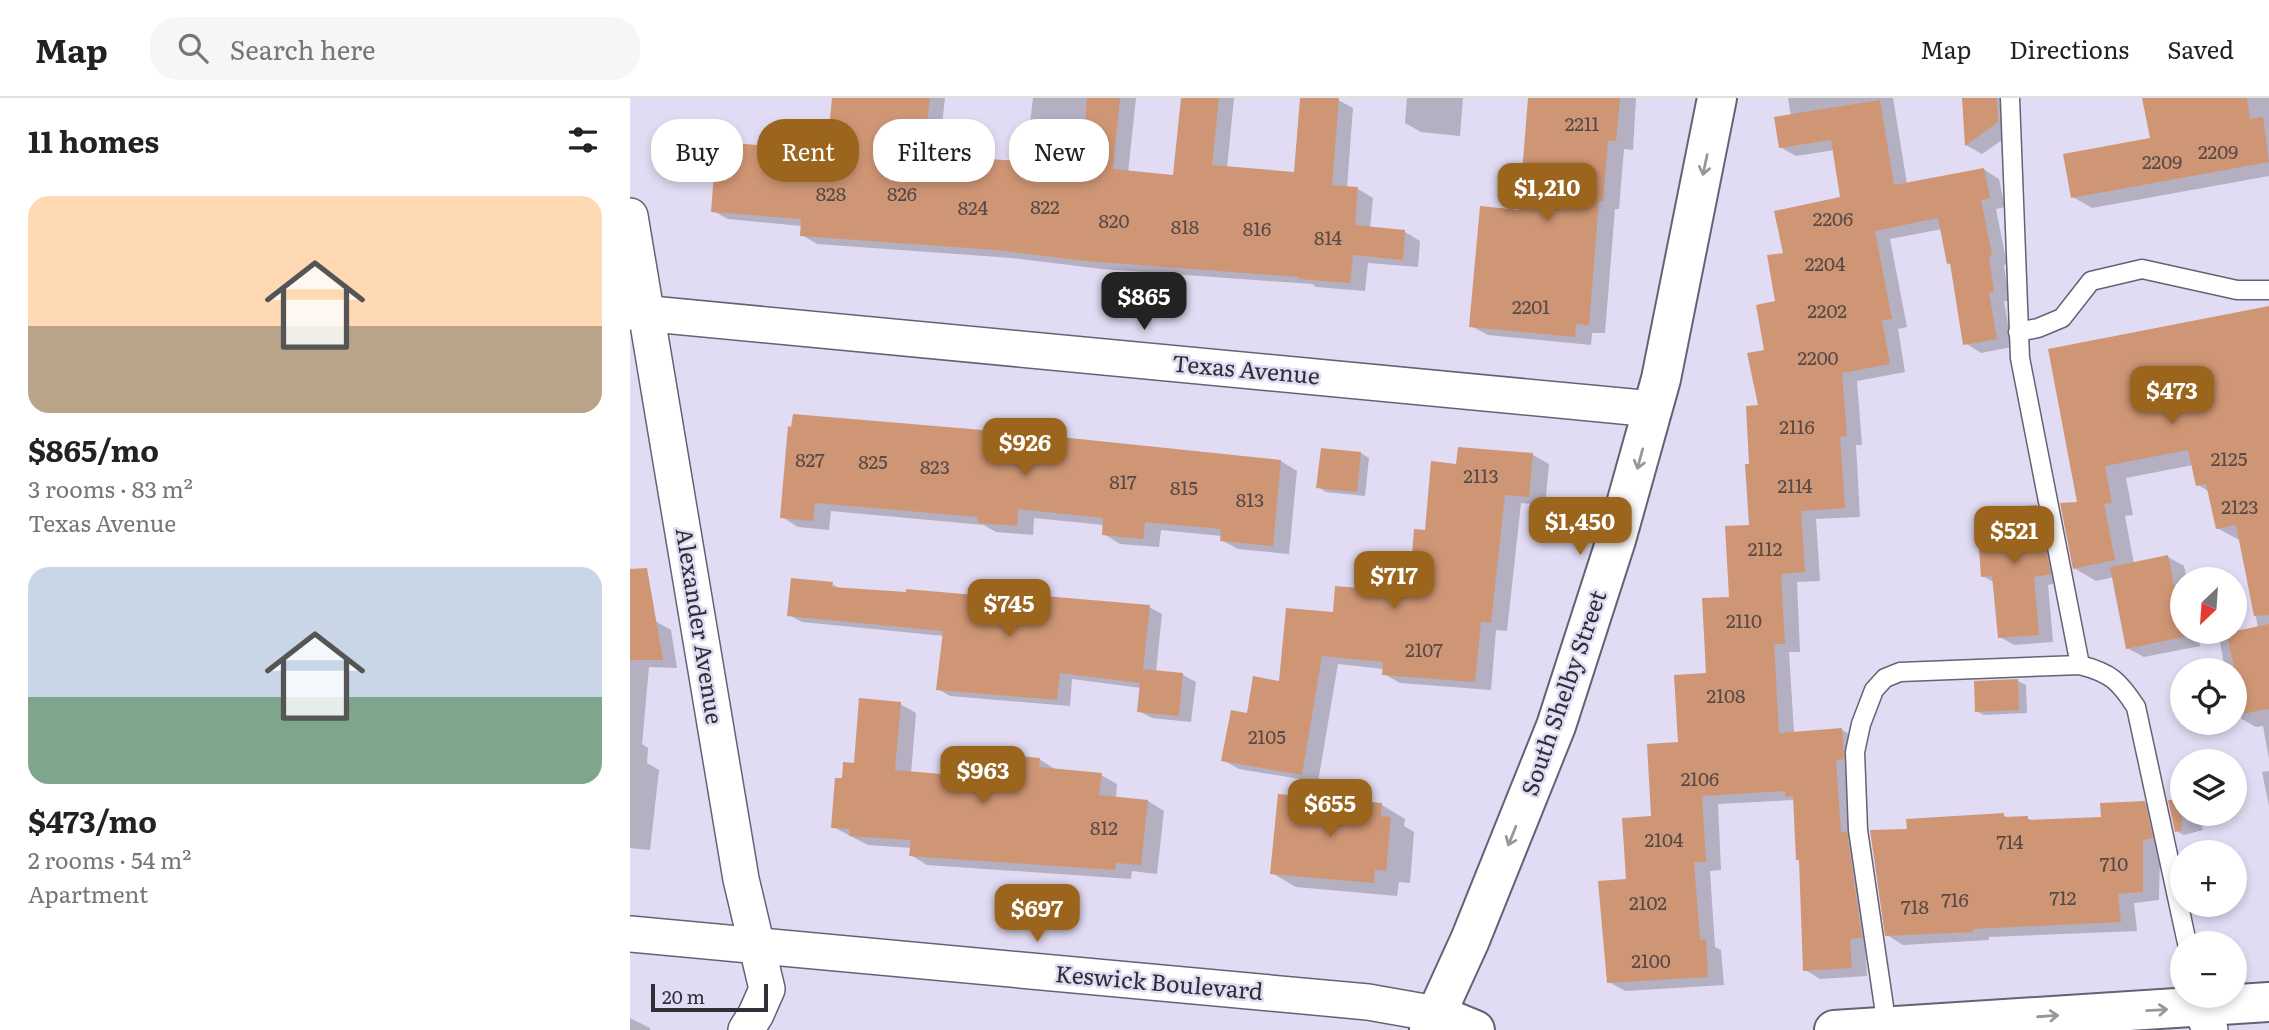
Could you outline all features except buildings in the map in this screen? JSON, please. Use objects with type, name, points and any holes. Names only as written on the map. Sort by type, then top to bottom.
[{"type":"main road","name":"South Shelby Street","points":[[1433,1022],[1470,940],[1556,726],[1616,540],[1661,379],[1717,98]]},
{"type":"main road","points":[[1834,1030],[2203,1011],[2269,1002]]},
{"type":"main road","points":[[1433,1022],[1475,1030]]},
{"type":"street","name":"Alexander Avenue","points":[[630,216],[638,312],[741,879],[766,989],[746,1030]]},
{"type":"street","name":"Texas Avenue","points":[[638,312],[1653,409]]},
{"type":"street","name":"Keswick Boulevard","points":[[630,934],[1368,1002],[1433,1022]]},
{"type":"lane","points":[[2010,98],[2020,358],[2080,665]]},
{"type":"lane","points":[[2018,332],[2038,328],[2062,318],[2091,281],[2142,269],[2237,290],[2269,290]]},
{"type":"lane","points":[[1887,1027],[1858,830],[1854,752],[1874,690],[1885,678],[1900,672],[2080,665],[2101,670],[2120,683],[2136,707],[2184,931]]}]
